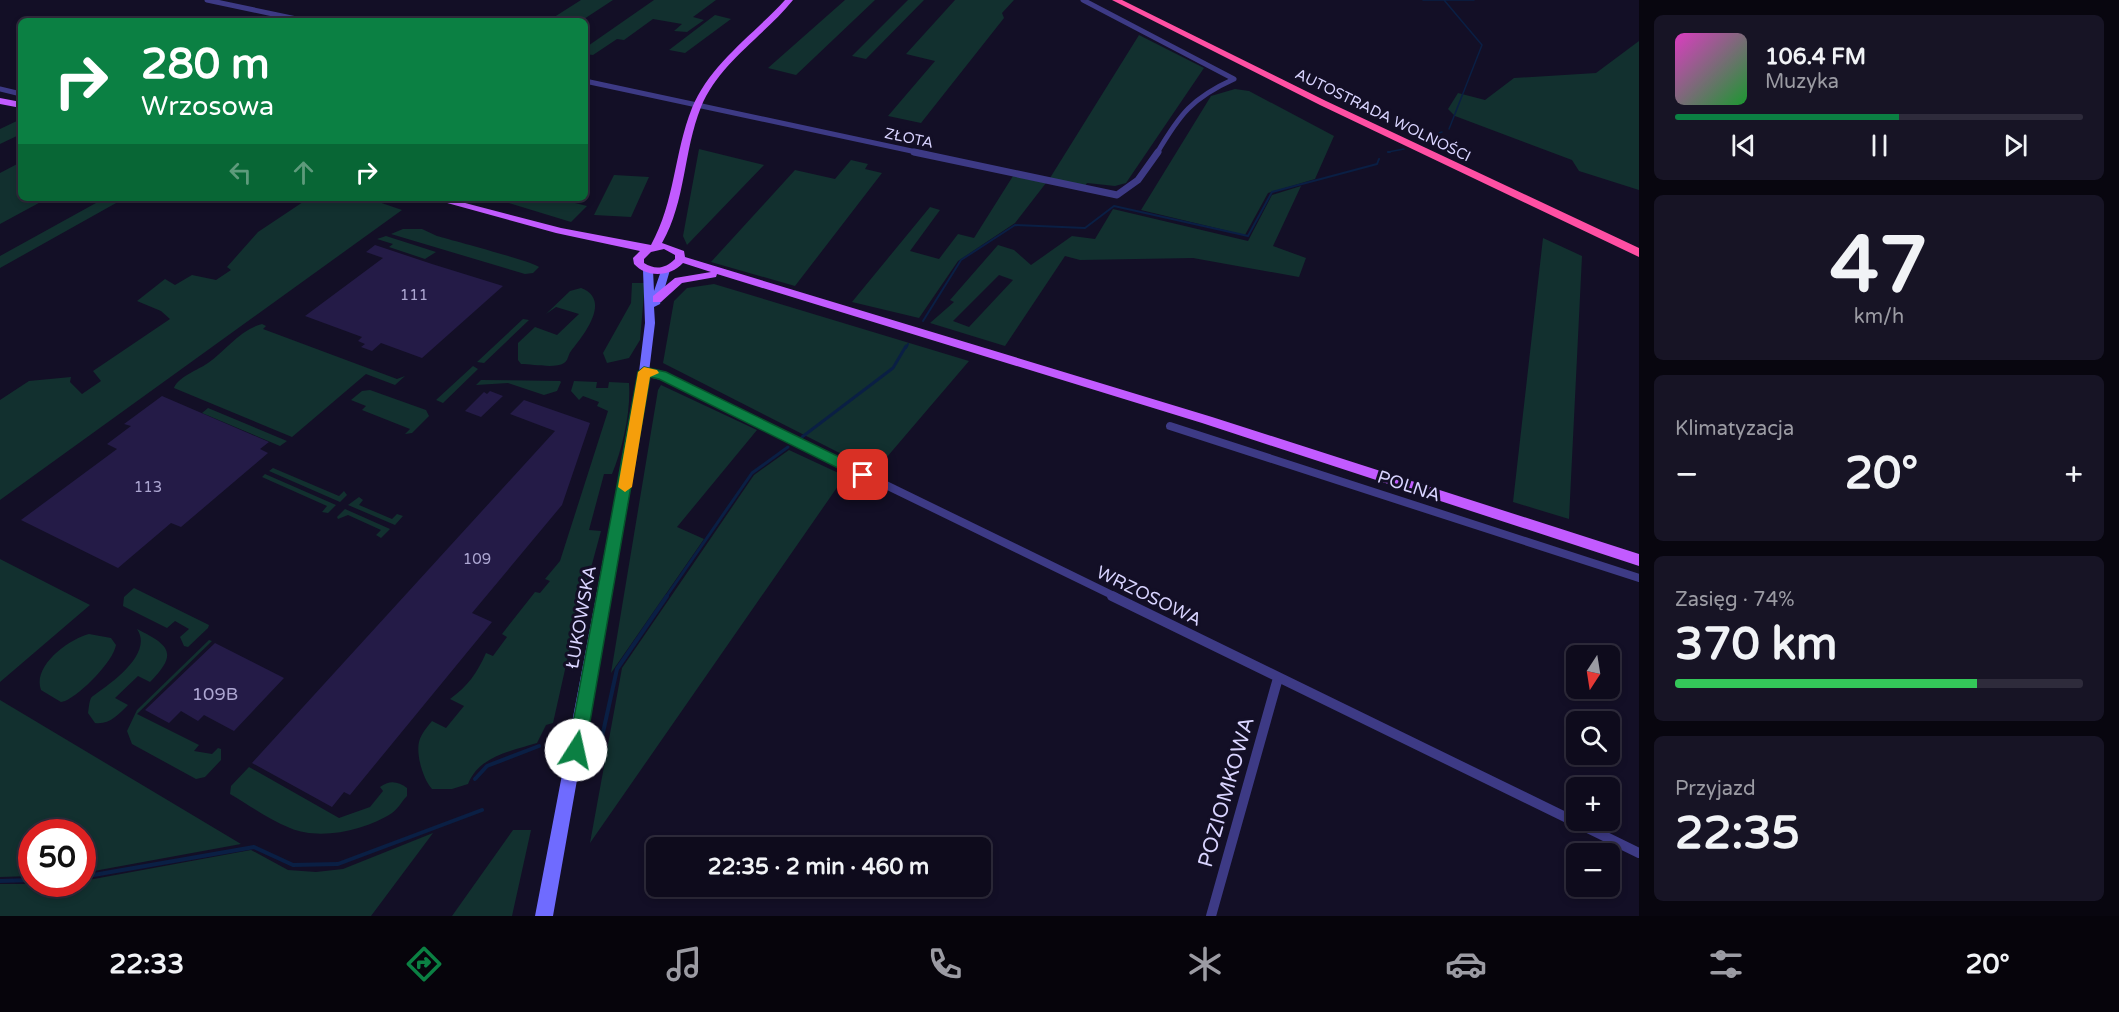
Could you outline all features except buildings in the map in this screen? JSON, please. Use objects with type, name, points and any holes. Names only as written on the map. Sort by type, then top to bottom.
[{"type":"highway","name":"AUTOSTRADA WOLNOŚCI","points":[[1116,0],[1333,108],[1639,253]]},
{"type":"highway","name":"AUTOSTRADA WOLNOŚCI","points":[[1130,0],[1345,105],[1639,243]]},
{"type":"main road","points":[[638,258],[652,248],[666,228],[672,212],[697,105],[717,75],[789,0]]},
{"type":"main road","points":[[0,101],[18,104]]},
{"type":"main road","points":[[445,201],[616,243],[652,248],[673,248],[680,253],[673,265]]},
{"type":"main road","points":[[672,212],[673,248]]},
{"type":"main road","points":[[616,243],[646,239],[666,228]]},
{"type":"main road","points":[[560,231],[638,258]]},
{"type":"main road","points":[[638,258],[639,264],[648,270],[673,265],[910,329],[1207,420],[1639,560]]},
{"type":"main road","points":[[673,265],[910,329]]},
{"type":"main road","name":"ŁUKOWSKA","points":[[650,323],[657,299],[673,265]]},
{"type":"main road","name":"ŁUKOWSKA","points":[[544,916],[644,372],[650,323],[648,270]]},
{"type":"main road","points":[[657,299],[679,279],[712,275]]},
{"type":"street","points":[[207,0],[292,18]]},
{"type":"street","name":"ZŁOTA","points":[[588,82],[1117,195],[1135,185],[1185,108],[1208,90],[1234,79],[1083,0]]},
{"type":"street","points":[[0,89],[18,93]]},
{"type":"street","name":"WRZOSOWA","points":[[644,372],[662,375],[1639,854]]},
{"type":"street","name":"POLNA","points":[[1170,426],[1639,578]]},
{"type":"street","name":"POZIOMKOWA","points":[[1211,916],[1278,678]]},
{"type":"green space","points":[[581,0],[613,0],[586,18],[553,18]]},
{"type":"green space","points":[[654,0],[716,0],[693,17],[704,20],[687,32],[674,31],[682,24],[653,19],[624,40],[617,39],[593,55],[588,54],[588,46]]},
{"type":"green space","points":[[845,0],[875,0],[796,75],[768,68]]},
{"type":"green space","points":[[908,0],[924,0],[866,59],[852,56]]},
{"type":"green space","points":[[955,0],[1014,0],[1002,13],[1004,18],[921,123],[888,116],[935,61],[906,54]]},
{"type":"green space","points":[[715,15],[731,19],[685,53],[669,50]]},
{"type":"green space","points":[[1139,35],[1204,68],[1126,183],[1115,186],[1087,183],[1085,186],[1050,178]]},
{"type":"green space","points":[[1639,41],[1639,190],[1579,171],[1572,160],[1455,116],[1448,109],[1458,93],[1485,100],[1514,78],[1596,73]]},
{"type":"green space","points":[[1235,89],[1249,91],[1334,136],[1315,179],[1268,193],[1245,235],[1141,210],[1211,96]]},
{"type":"green space","points":[[18,120],[18,135],[0,144],[0,129]]},
{"type":"green space","points":[[699,149],[764,165],[687,245],[683,236]]},
{"type":"green space","points":[[851,160],[868,164],[865,169],[882,173],[795,286],[711,262],[795,170],[835,179]]},
{"type":"green space","points":[[18,164],[18,201],[42,201],[0,224],[0,173]]},
{"type":"green space","points":[[614,175],[649,177],[631,217],[594,215]]},
{"type":"green space","points":[[1013,176],[1046,183],[1015,223],[958,261],[919,318],[852,302],[930,207],[940,210],[910,251],[939,259],[958,234],[974,238]]},
{"type":"green space","points":[[1301,186],[1273,246],[1306,258],[1299,277],[1193,258],[1080,260],[1065,256],[1005,346],[930,323],[954,302],[950,300],[998,245],[1014,250],[1031,265],[1072,236],[1095,239],[1113,209],[1248,241],[1272,195]],"holes":[[[999,275],[1013,280],[969,327],[953,321]]]},
{"type":"green space","points":[[100,201],[120,201],[0,268],[0,256]]},
{"type":"green space","points":[[304,201],[376,201],[402,210],[0,500],[0,400],[29,381],[71,377],[70,382],[82,394],[101,381],[93,371],[170,319],[161,311],[137,301],[165,279],[175,285],[192,275],[216,280],[231,270],[227,267],[258,232]]},
{"type":"green space","points":[[502,201],[567,201],[587,206],[571,222]]},
{"type":"green space","points":[[403,229],[422,229],[437,236],[539,267],[533,273],[525,274],[391,234]]},
{"type":"green space","points":[[386,236],[436,252],[425,259],[389,247],[393,244],[377,239]]},
{"type":"green space","points":[[1543,238],[1582,256],[1569,519],[1513,502]]},
{"type":"green space","points":[[632,283],[645,283],[640,340],[629,358],[607,363],[603,353],[631,303]]},
{"type":"green space","points":[[714,284],[969,361],[875,471],[663,363],[674,301],[687,288]]},
{"type":"green space","points":[[581,288],[590,294],[595,310],[582,337],[566,361],[555,366],[521,364],[518,360],[518,343],[535,327],[557,335],[579,314],[556,307],[546,314],[570,291]]},
{"type":"green space","points":[[523,319],[529,320],[484,363],[477,362]]},
{"type":"green space","points":[[262,324],[266,326],[263,329],[397,379],[405,376],[395,385],[366,374],[292,437],[174,388],[180,380],[208,363],[240,335]]},
{"type":"green space","points":[[473,366],[478,369],[443,403],[436,400]]},
{"type":"green space","points":[[481,380],[561,382],[557,391],[544,395],[508,383],[476,385]]},
{"type":"green space","points":[[574,381],[597,382],[596,388],[608,388],[609,382],[629,383],[629,405],[620,452],[612,474],[604,474],[589,530],[601,531],[573,634],[553,723],[546,725],[537,743],[507,752],[488,761],[473,775],[468,784],[452,789],[432,789],[419,760],[418,747],[423,733],[432,721],[446,728],[464,706],[450,699],[471,679],[486,653],[493,656],[507,637],[502,634],[535,592],[540,593],[550,581],[545,579],[560,561],[608,411],[597,406],[599,402],[583,396],[579,400],[571,391]]},
{"type":"green space","points":[[661,385],[757,430],[677,527],[704,539],[611,673],[658,390]]},
{"type":"green space","points":[[370,390],[426,410],[429,416],[412,433],[405,434],[410,429],[362,410],[366,406],[351,400],[362,391]]},
{"type":"green space","points":[[208,408],[287,441],[280,446],[202,413]]},
{"type":"green space","points":[[789,450],[845,476],[590,843],[622,668],[754,475]]},
{"type":"green space","points":[[273,468],[339,496],[344,491],[347,495],[340,502],[269,471]]},
{"type":"green space","points":[[265,474],[336,505],[328,513],[322,512],[327,506],[262,477]]},
{"type":"green space","points":[[359,497],[363,500],[359,505],[392,519],[397,514],[403,516],[395,525],[348,505]]},
{"type":"green space","points":[[345,509],[390,529],[381,538],[376,535],[381,530],[348,515],[338,519],[337,517]]},
{"type":"green space","points":[[0,559],[90,605],[0,682]]},
{"type":"green space","points":[[134,588],[209,625],[208,628],[188,647],[184,646],[180,637],[189,629],[175,621],[167,628],[123,606],[124,597]]},
{"type":"green space","points":[[137,629],[163,645],[167,657],[165,664],[150,682],[138,676],[115,698],[128,705],[117,716],[109,721],[95,723],[88,713],[91,699],[119,676],[135,658],[141,639]]},
{"type":"green space","points":[[89,634],[111,638],[116,645],[103,668],[79,692],[65,701],[61,702],[41,690],[42,672],[47,663],[72,641]]},
{"type":"green space","points":[[209,640],[212,641],[137,714],[199,745],[194,751],[212,754],[218,748],[221,749],[221,760],[205,777],[196,779],[132,744],[127,731],[137,710]]},
{"type":"green space","points":[[0,700],[241,844],[96,871],[96,819],[18,819],[18,876],[0,877]]},
{"type":"green space","points":[[249,767],[339,818],[370,807],[383,791],[380,787],[387,783],[394,782],[404,786],[407,788],[407,796],[392,813],[356,829],[315,834],[302,832],[274,821],[230,794],[231,786]]},
{"type":"green space","points":[[513,830],[531,830],[512,916],[452,916]]},
{"type":"green space","points":[[433,833],[371,916],[0,916],[0,884],[18,884],[18,897],[96,897],[96,879],[251,850],[288,870],[316,872],[343,869]]},
{"type":"waterway","points":[[1423,0],[1444,0]]},
{"type":"waterway","points":[[1444,0],[1474,0]]},
{"type":"waterway","points":[[1444,0],[1482,45],[1449,129]]},
{"type":"waterway","points":[[1390,152],[1388,152],[1404,149]]},
{"type":"waterway","points":[[923,321],[961,260],[1015,225],[1085,228],[1114,206],[1248,236],[1272,192],[1377,164],[1379,159]]},
{"type":"waterway","points":[[906,348],[908,344]]},
{"type":"waterway","points":[[802,437],[893,368],[906,346]]},
{"type":"waterway","points":[[666,597],[752,473],[788,447]]},
{"type":"waterway","points":[[600,746],[617,669],[667,596]]},
{"type":"waterway","points":[[475,779],[487,766],[539,746]]},
{"type":"waterway","points":[[96,875],[254,847],[293,865],[338,864],[482,810]]},
{"type":"waterway","points":[[0,881],[18,880]]},
{"type":"slow traffic","points":[[625,487],[644,372],[653,373]]},
{"type":"route","points":[[576,750],[644,372],[662,375],[863,475]]}]
